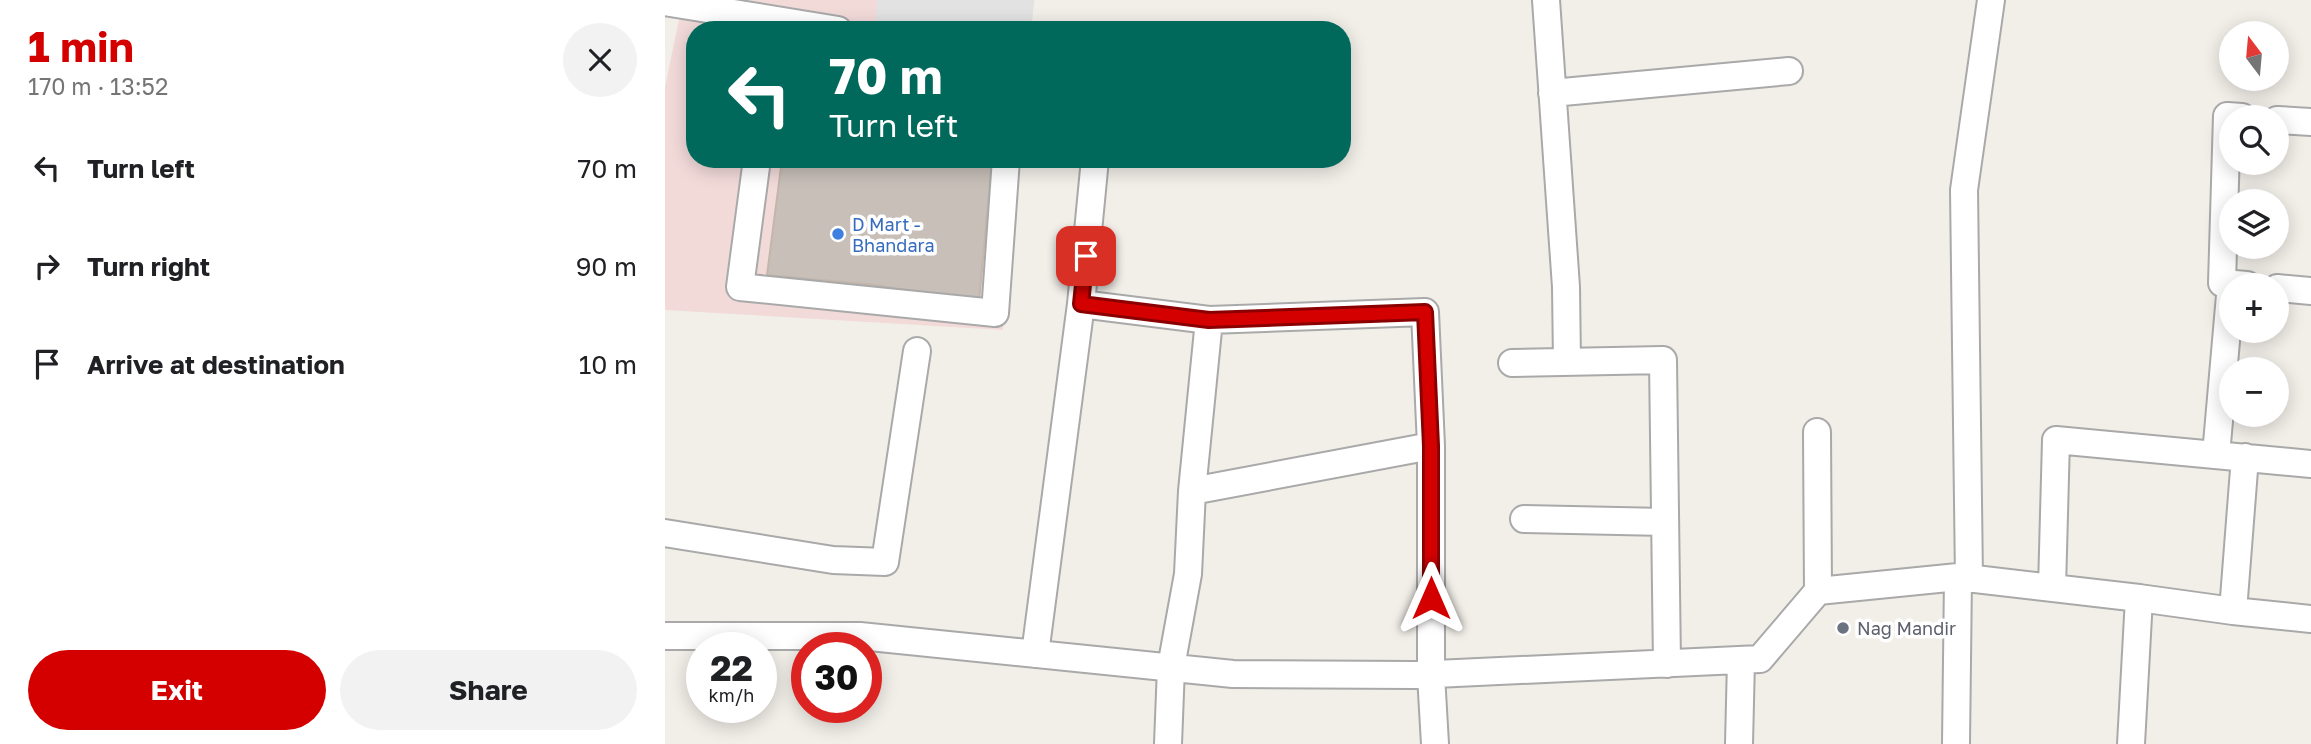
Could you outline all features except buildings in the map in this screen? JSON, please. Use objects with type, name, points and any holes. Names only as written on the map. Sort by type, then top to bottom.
[{"type":"street","points":[[1546,0],[1566,287],[1567,362]]},
{"type":"street","points":[[1956,744],[1964,578],[1964,190],[1991,0]]},
{"type":"street","points":[[665,2],[756,21]]},
{"type":"street","points":[[1552,93],[1789,71]]},
{"type":"street","points":[[2289,121],[2311,122]]},
{"type":"street","points":[[756,168],[740,287],[995,313],[1005,168]]},
{"type":"street","points":[[1035,654],[1081,304],[1093,168]]},
{"type":"street","points":[[2223,273],[2226,175]]},
{"type":"street","points":[[2289,289],[2311,291]]},
{"type":"street","points":[[1081,304],[1209,320],[1425,312],[1431,446],[1431,675],[1435,744]]},
{"type":"street","points":[[1168,744],[1171,667],[1188,574],[1192,491],[1209,320]]},
{"type":"street","points":[[2216,455],[2231,343]]},
{"type":"street","points":[[665,533],[833,560],[885,562],[917,351]]},
{"type":"street","points":[[1512,363],[1663,360],[1667,664]]},
{"type":"street","points":[[665,636],[860,636],[1233,674],[1431,675],[1761,659],[1818,591],[1817,432]]},
{"type":"street","points":[[2052,588],[2056,440],[2311,464]]},
{"type":"street","points":[[1192,491],[1431,446]]},
{"type":"street","points":[[2233,611],[2245,457]]},
{"type":"street","points":[[1524,519],[1665,522]]},
{"type":"street","points":[[1818,591],[1964,578],[2311,618]]},
{"type":"street","points":[[2131,744],[2139,598]]},
{"type":"street","points":[[1739,744],[1741,660]]},
{"type":"shaded area","name":"D Mart - Bhandara","points":[[683,0],[1034,0],[1032,21],[686,21],[686,168],[1017,168],[1003,330],[665,310],[665,87]]},
{"type":"shaded area","points":[[877,0],[1034,0],[1032,21],[875,21]]},
{"type":"place","name":"D Mart - Bhandara","points":[[838,234]]},
{"type":"place","name":"Nag Mandir","points":[[1843,628]]},
{"type":"route","points":[[1086,256],[1081,304],[1209,320],[1425,312],[1431,446],[1431,598]]}]
